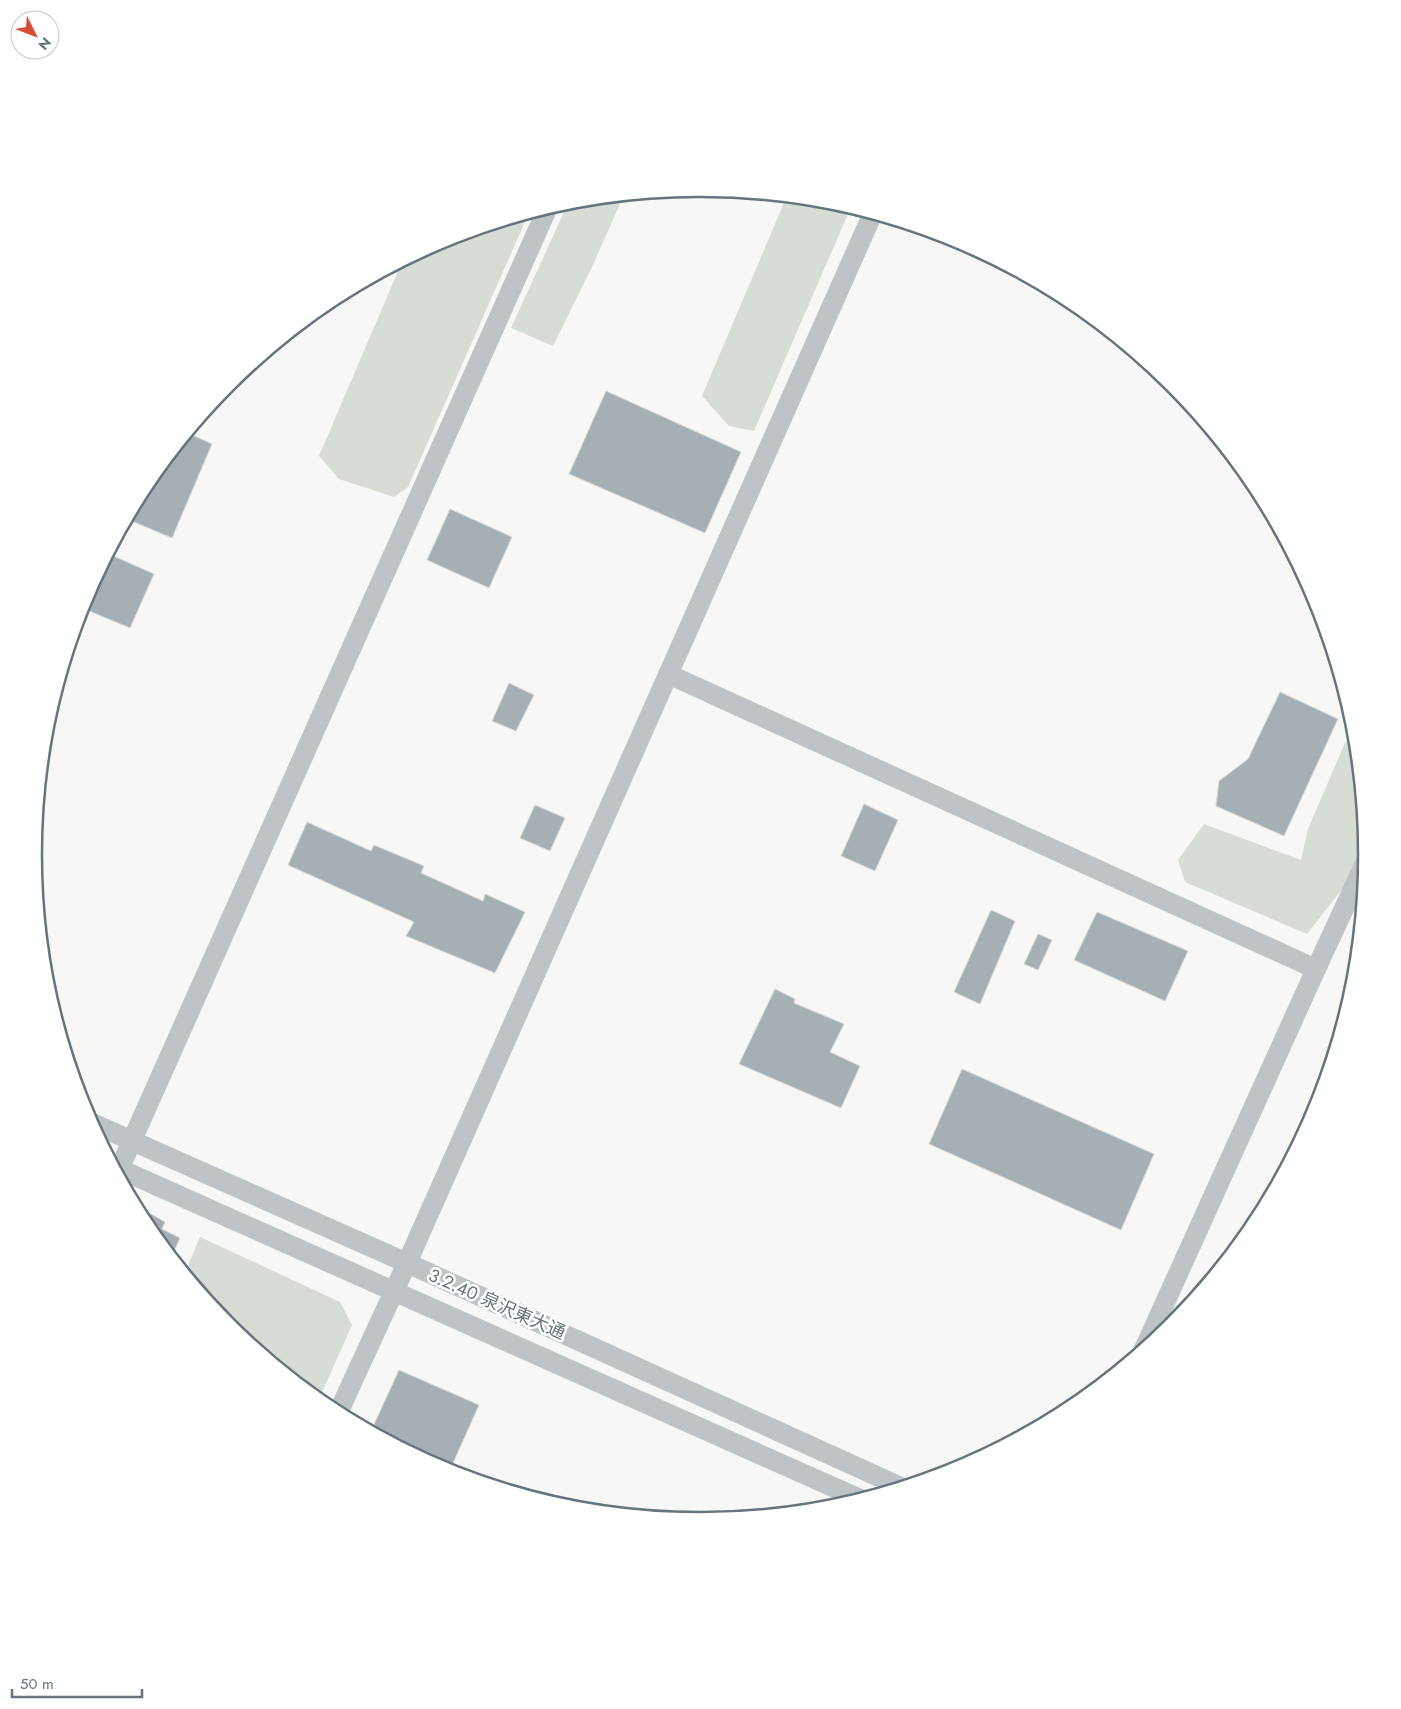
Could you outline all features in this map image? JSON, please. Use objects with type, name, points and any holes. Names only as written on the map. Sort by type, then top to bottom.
[{"type":"street","points":[[120,1163],[544,216]]},
{"type":"street","points":[[341,1406],[407,1263],[870,219]]},
{"type":"street","points":[[668,674],[1316,969]]},
{"type":"street","points":[[1151,1334],[1357,881]]},
{"type":"street","name":"3.2.40 泉沢東大通","points":[[102,1128],[407,1263],[893,1483]]},
{"type":"street","name":"3.2.40 泉沢東大通","points":[[125,1173],[849,1495]]},
{"type":"shaded area","points":[[621,201],[591,269],[553,346],[511,328],[565,211]]},
{"type":"shaded area","points":[[785,202],[848,214],[754,431],[729,426],[702,396]]},
{"type":"shaded area","points":[[526,220],[408,487],[394,497],[339,479],[319,456],[399,270],[489,231]]},
{"type":"shaded area","points":[[1348,737],[1357,811],[1358,859],[1346,884],[1307,934],[1185,882],[1178,860],[1204,824],[1301,860],[1308,829]]},
{"type":"shaded area","points":[[200,1237],[340,1302],[352,1325],[322,1393],[300,1377],[235,1320],[188,1266]]},
{"type":"building","points":[[606,391],[741,452],[705,533],[569,474]]},
{"type":"building","points":[[194,436],[212,444],[172,538],[133,522],[153,489]]},
{"type":"building","points":[[450,509],[512,537],[489,588],[427,560]]},
{"type":"building","points":[[114,556],[154,574],[130,628],[90,611]]},
{"type":"building","points":[[509,683],[534,695],[516,731],[492,721]]},
{"type":"building","points":[[1280,692],[1338,719],[1284,836],[1216,806],[1219,781],[1248,759]]},
{"type":"building","points":[[864,804],[898,820],[875,871],[841,856]]},
{"type":"building","points":[[535,805],[565,818],[550,851],[520,838]]},
{"type":"building","points":[[307,822],[371,851],[374,845],[424,866],[421,873],[483,901],[485,894],[525,912],[495,973],[406,936],[414,922],[288,865]]},
{"type":"building","points":[[991,910],[1015,921],[980,1004],[954,992]]},
{"type":"building","points":[[1097,912],[1188,951],[1165,1001],[1074,960]]},
{"type":"building","points":[[1038,934],[1052,940],[1038,970],[1024,964]]},
{"type":"building","points":[[775,989],[795,999],[794,1003],[844,1024],[830,1052],[860,1066],[841,1108],[739,1064]]},
{"type":"building","points":[[962,1069],[1154,1154],[1121,1230],[929,1144]]},
{"type":"building","points":[[151,1214],[165,1222],[162,1229],[180,1238],[175,1250],[153,1220]]},
{"type":"building","points":[[399,1370],[479,1405],[453,1464],[409,1445],[374,1425]]}]
